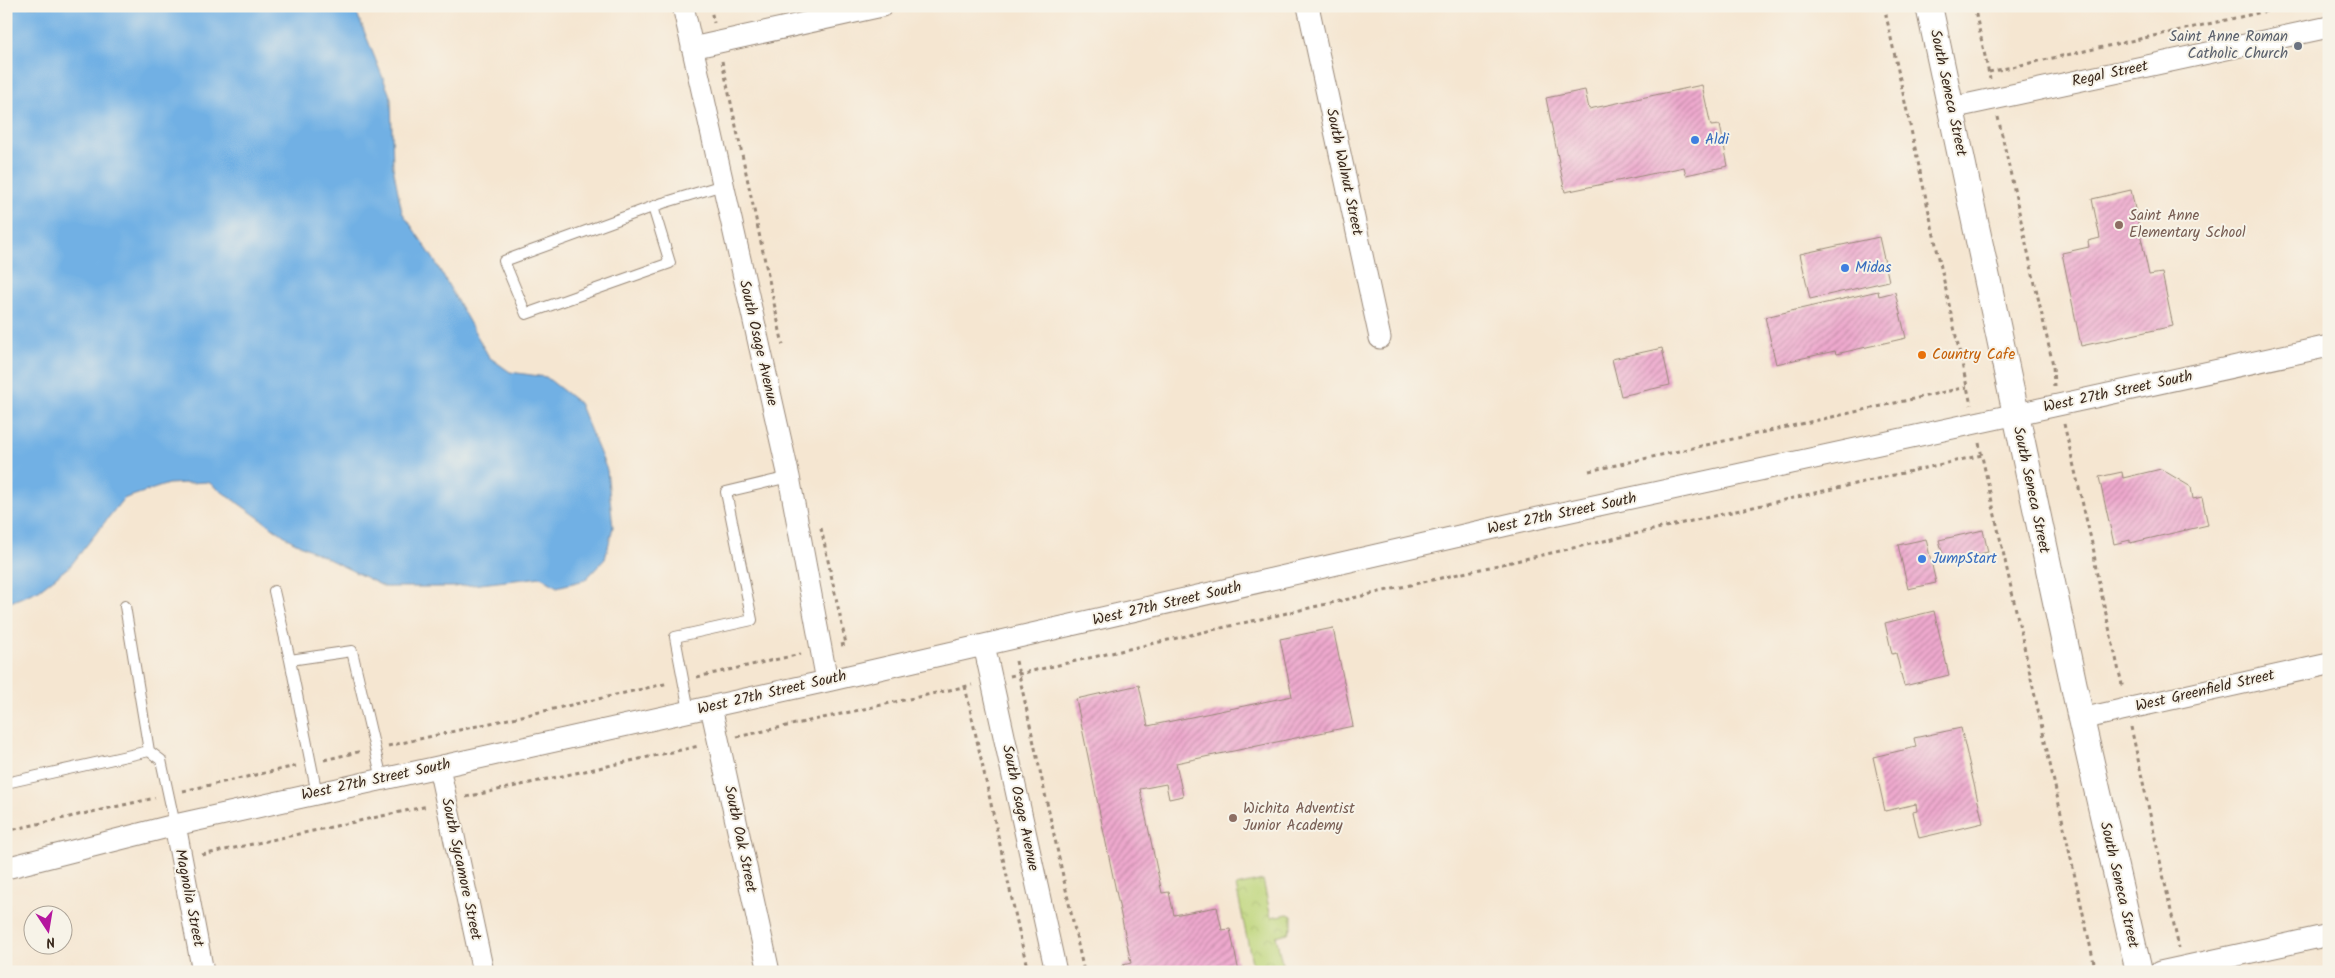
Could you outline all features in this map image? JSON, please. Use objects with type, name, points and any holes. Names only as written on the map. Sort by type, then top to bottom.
[{"type":"street","name":"South Osage Avenue","points":[[683,6],[788,477],[828,681]]},
{"type":"street","points":[[692,48],[882,6]]},
{"type":"street","name":"South Walnut Street","points":[[1308,6],[1380,338]]},
{"type":"street","name":"South Seneca Street","points":[[1929,6],[2081,718],[2140,972]]},
{"type":"street","name":"Regal Street","points":[[1951,108],[2329,27]]},
{"type":"street","name":"West 27th Street South","points":[[6,868],[175,825],[828,681],[1507,525],[2329,346]]},
{"type":"street","name":"South Osage Avenue","points":[[984,645],[1056,972]]},
{"type":"street","name":"West Greenfield Street","points":[[2081,718],[2329,664]]},
{"type":"street","name":"South Oak Street","points":[[711,707],[769,972]]},
{"type":"street","name":"South Sycamore Street","points":[[439,766],[484,972]]},
{"type":"street","name":"Magnolia Street","points":[[175,825],[203,972]]},
{"type":"street","points":[[2160,972],[2329,935]]},
{"type":"lane","points":[[653,207],[670,264],[526,314],[504,261],[653,207],[723,185]]},
{"type":"lane","points":[[689,711],[675,637],[752,620],[726,492],[788,477]]},
{"type":"lane","points":[[274,591],[317,794]]},
{"type":"lane","points":[[125,606],[149,751],[161,760],[175,825]]},
{"type":"lane","points":[[290,660],[352,651],[382,779]]},
{"type":"lane","points":[[6,783],[149,751]]},
{"type":"path","points":[[710,6],[784,350]]},
{"type":"path","points":[[1884,6],[2096,972]]},
{"type":"path","points":[[1974,6],[2053,365],[2053,383],[2094,552],[2096,570],[2183,967]]},
{"type":"path","points":[[1988,72],[2290,6]]},
{"type":"path","points":[[1588,471],[1967,387]]},
{"type":"path","points":[[202,856],[1019,674],[1982,455]]},
{"type":"path","points":[[6,831],[846,644],[820,521]]},
{"type":"path","points":[[1016,661],[1084,972]]},
{"type":"path","points":[[965,686],[1028,972]]},
{"type":"green space","points":[[1263,880],[1271,917],[1288,914],[1292,916],[1292,926],[1288,933],[1276,936],[1283,968],[1254,972],[1236,886]]},
{"type":"water","points":[[6,6],[354,6],[391,98],[393,167],[402,212],[433,258],[489,357],[510,372],[546,377],[579,403],[607,470],[613,527],[605,559],[585,580],[557,587],[541,577],[454,587],[385,587],[292,541],[208,482],[168,484],[123,499],[71,565],[39,590],[6,604]]},
{"type":"building","points":[[1702,85],[1711,126],[1720,125],[1728,166],[1686,175],[1684,167],[1565,192],[1546,98],[1585,90],[1589,109]]},
{"type":"building","points":[[2131,190],[2149,275],[2162,273],[2173,326],[2081,346],[2062,253],[2089,247],[2088,241],[2100,238],[2092,199]]},
{"type":"building","name":"Midas","points":[[1879,237],[1889,281],[1810,299],[1800,254]]},
{"type":"building","points":[[1878,291],[1879,296],[1895,292],[1906,338],[1836,354],[1835,351],[1776,364],[1765,317]]},
{"type":"building","points":[[1662,348],[1670,385],[1621,396],[1612,359]]},
{"type":"building","points":[[2161,469],[2191,487],[2193,499],[2202,497],[2208,525],[2130,543],[2130,540],[2114,544],[2099,477],[2122,472],[2123,478]]},
{"type":"building","points":[[1983,530],[1988,552],[1945,562],[1939,540]]},
{"type":"building","points":[[1926,539],[1936,583],[1908,589],[1898,545]]},
{"type":"building","points":[[1934,611],[1949,675],[1904,686],[1896,653],[1892,654],[1885,623]]},
{"type":"building","points":[[1333,628],[1353,726],[1176,763],[1183,796],[1169,799],[1166,784],[1140,789],[1162,893],[1169,892],[1174,915],[1217,907],[1222,930],[1230,929],[1239,972],[1124,972],[1123,965],[1131,963],[1076,699],[1139,685],[1148,726],[1292,696],[1280,639]]},
{"type":"building","points":[[1961,728],[1983,823],[1919,838],[1913,812],[1917,811],[1916,804],[1885,811],[1873,757],[1916,747],[1914,738]]},
{"type":"place","name":"Saint Anne Roman Catholic Church","points":[[2298,46]]},
{"type":"place","name":"Aldi","points":[[1695,140]]},
{"type":"place","name":"Saint Anne Elementary School","points":[[2119,225]]},
{"type":"place","name":"Midas","points":[[1845,268]]},
{"type":"place","name":"Country Cafe","points":[[1922,355]]},
{"type":"place","name":"JumpStart","points":[[1922,559]]},
{"type":"place","name":"Wichita Adventist Junior Academy","points":[[1233,818]]}]
